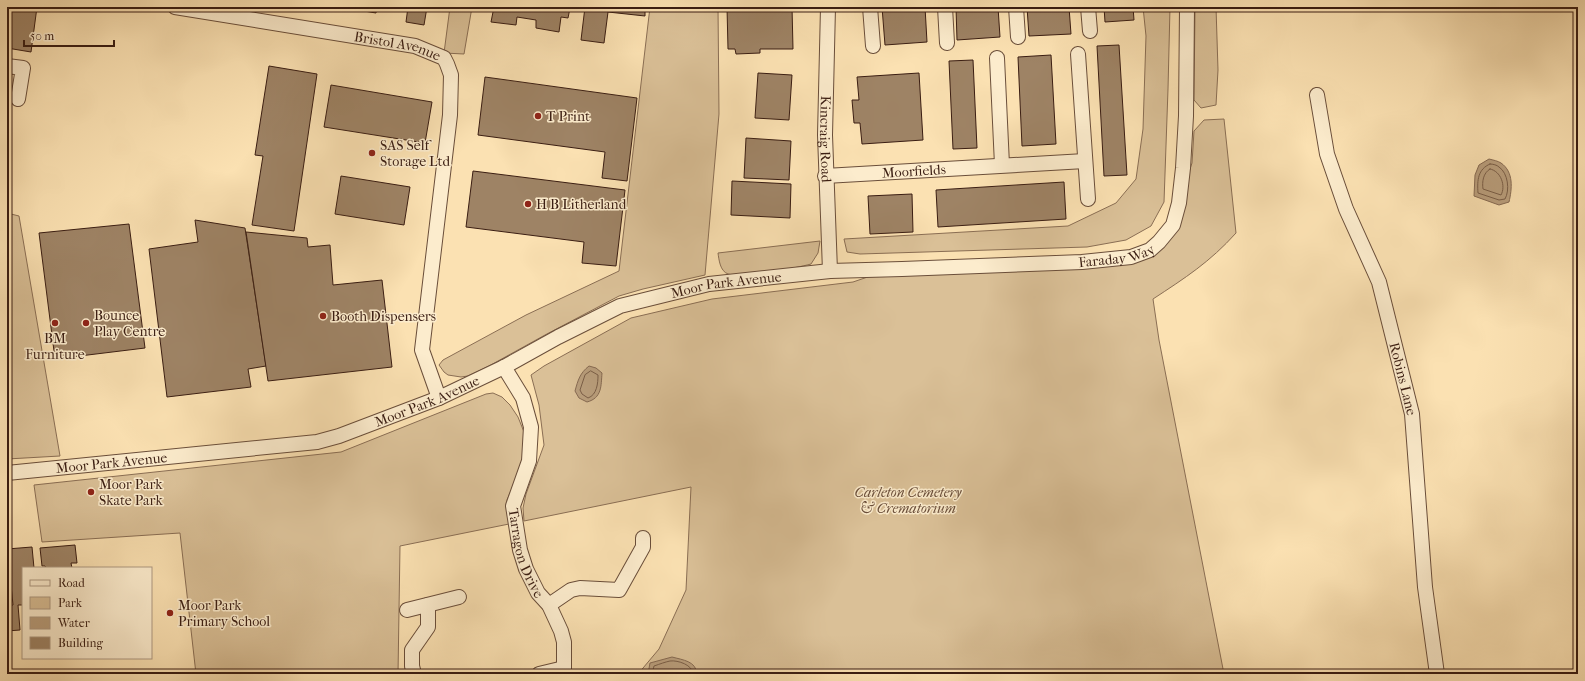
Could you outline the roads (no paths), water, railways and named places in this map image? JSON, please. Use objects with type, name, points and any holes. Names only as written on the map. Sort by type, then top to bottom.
[{"type":"street","name":"Bristol Avenue","points":[[175,7],[415,46],[444,58],[450,75],[450,115],[422,350],[439,398]]},
{"type":"street","name":"Kincraig Road","points":[[828,7],[825,176],[830,271]]},
{"type":"street","points":[[870,7],[872,46]]},
{"type":"street","points":[[945,7],[947,43]]},
{"type":"street","points":[[1016,7],[1018,37]]},
{"type":"street","points":[[1088,7],[1090,31]]},
{"type":"street","name":"Faraday Way","points":[[830,271],[1082,262],[1131,257],[1150,250],[1159,242],[1173,225],[1178,203],[1183,168],[1186,116],[1187,7]]},
{"type":"street","points":[[1078,54],[1088,199]]},
{"type":"street","points":[[997,58],[1002,165]]},
{"type":"street","points":[[7,66],[23,68],[18,99]]},
{"type":"street","name":"Robins Lane","points":[[1318,95],[1327,154],[1346,209],[1379,282],[1412,414],[1425,587],[1437,674]]},
{"type":"street","name":"Moorfields","points":[[825,176],[1085,161]]},
{"type":"street","name":"Moor Park Avenue","points":[[7,473],[317,442],[339,436],[439,398],[504,367],[558,337],[620,306],[709,284],[830,271]]},
{"type":"street","name":"Tarragon Drive","points":[[504,367],[523,398],[531,427],[529,461],[513,506],[520,550],[526,569],[538,593],[549,605],[561,631],[564,642],[564,671],[538,674]]},
{"type":"street","points":[[549,605],[571,590],[580,588],[623,595],[643,547],[643,538]]},
{"type":"street","points":[[407,610],[459,596]]},
{"type":"street","points":[[414,674],[412,666],[412,650],[428,627],[428,605]]},
{"type":"water","points":[[1489,159],[1501,163],[1508,171],[1511,181],[1509,202],[1499,205],[1474,196],[1475,175],[1479,165]]},
{"type":"water","points":[[589,366],[596,368],[602,373],[600,391],[596,398],[587,402],[579,398],[575,391],[583,371]]},
{"type":"water","points":[[672,657],[692,664],[697,674],[648,674],[650,663]]},
{"type":"place","name":"T Print","points":[[538,116]]},
{"type":"place","name":"SAS Self Storage Ltd","points":[[372,153]]},
{"type":"place","name":"H B Litherland","points":[[528,204]]},
{"type":"place","name":"Booth Dispensers","points":[[323,316]]},
{"type":"place","name":"BM Furniture","points":[[55,323]]},
{"type":"place","name":"Bounce Play Centre","points":[[86,323]]},
{"type":"place","name":"Moor Park Skate Park","points":[[91,492]]},
{"type":"place","name":"Moor Park Primary School","points":[[170,613]]},
{"type":"park label","name":"Carleton Cemetery & Crematorium","points":[[908,500]]}]
